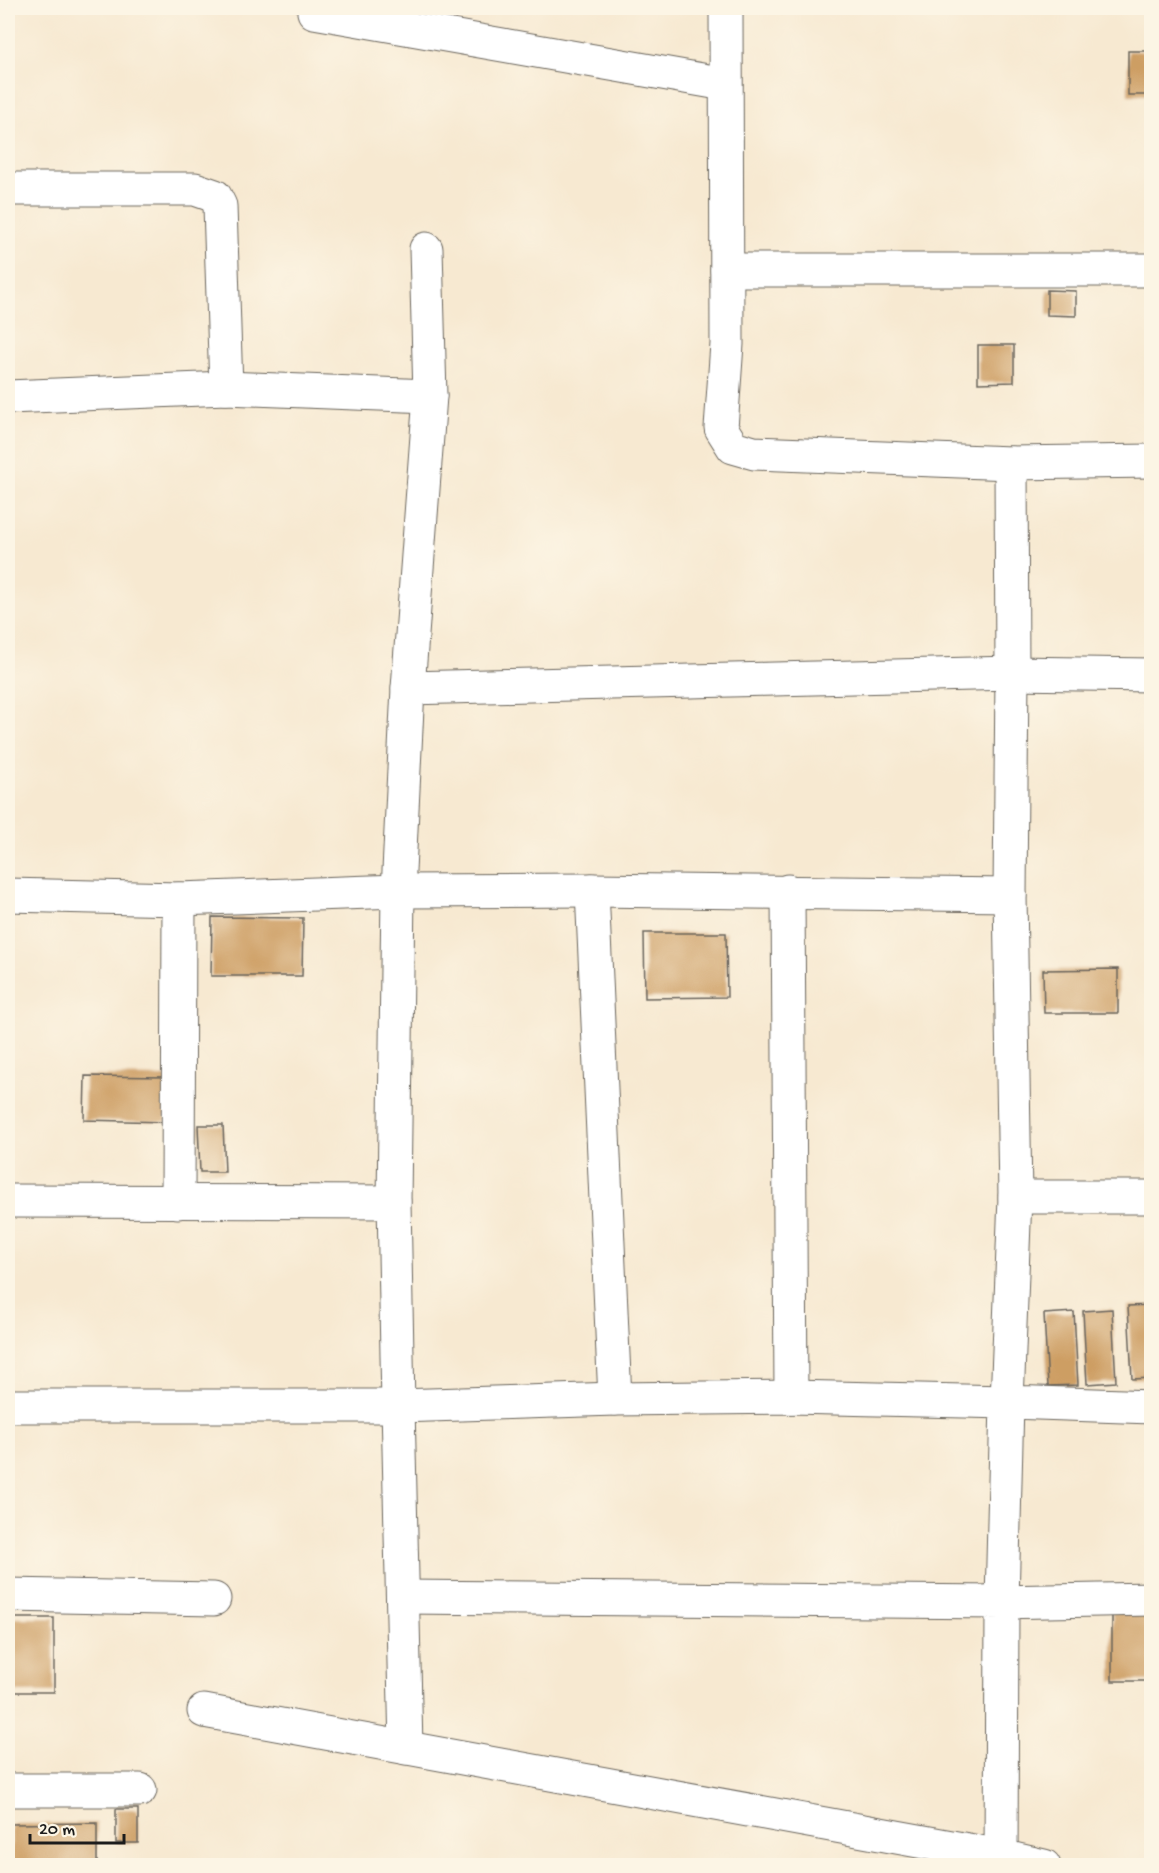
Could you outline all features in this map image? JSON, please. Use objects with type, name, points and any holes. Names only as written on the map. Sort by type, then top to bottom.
[{"type":"street","points":[[726,8],[727,344],[721,428],[733,447],[754,453],[1011,463],[1152,461]]},
{"type":"street","points":[[314,12],[725,84]]},
{"type":"street","points":[[8,189],[195,189],[214,196],[220,206],[226,388]]},
{"type":"street","points":[[406,1748],[394,1202],[398,891],[408,688],[430,396],[426,249]]},
{"type":"street","points":[[727,270],[1152,270]]},
{"type":"street","points":[[8,397],[226,388],[430,396]]},
{"type":"street","points":[[1001,1861],[1002,1602],[1006,1402],[1015,1197],[1010,895],[1011,463]]},
{"type":"street","points":[[408,688],[1012,673],[1152,675]]},
{"type":"street","points":[[8,895],[179,899],[398,891],[592,890],[1010,895]]},
{"type":"street","points":[[592,890],[615,1399]]},
{"type":"street","points":[[788,891],[791,1397]]},
{"type":"street","points":[[178,1202],[179,899]]},
{"type":"street","points":[[1015,1197],[1152,1197]]},
{"type":"street","points":[[8,1201],[394,1202]]},
{"type":"street","points":[[8,1406],[398,1406],[615,1399],[791,1397],[1152,1407]]},
{"type":"street","points":[[8,1595],[214,1599]]},
{"type":"street","points":[[404,1597],[1002,1602],[1152,1599]]},
{"type":"street","points":[[204,1711],[1001,1861],[1044,1866]]},
{"type":"street","points":[[8,1790],[140,1790]]},
{"type":"building","points":[[1128,51],[1152,51],[1152,95],[1128,95]]},
{"type":"building","points":[[1047,290],[1076,291],[1076,316],[1047,315]]},
{"type":"building","points":[[978,345],[1014,345],[1014,382],[978,383]]},
{"type":"building","points":[[212,917],[303,918],[302,976],[211,976]]},
{"type":"building","points":[[644,933],[726,933],[727,997],[645,998]]},
{"type":"building","points":[[1118,969],[1118,1013],[1044,1013],[1043,970]]},
{"type":"building","points":[[85,1076],[167,1077],[166,1122],[84,1120]]},
{"type":"building","points":[[198,1125],[223,1125],[225,1172],[200,1172]]},
{"type":"building","points":[[1152,1305],[1152,1378],[1132,1379],[1128,1306]]},
{"type":"building","points":[[1112,1309],[1116,1382],[1087,1384],[1083,1311]]},
{"type":"building","points":[[1074,1312],[1078,1385],[1048,1386],[1044,1314]]},
{"type":"building","points":[[1112,1608],[1152,1609],[1152,1681],[1112,1681]]},
{"type":"building","points":[[8,1618],[54,1618],[54,1692],[8,1692]]},
{"type":"building","points":[[116,1809],[138,1809],[138,1843],[116,1843]]},
{"type":"building","points":[[97,1823],[97,1866],[11,1866],[11,1824]]}]
